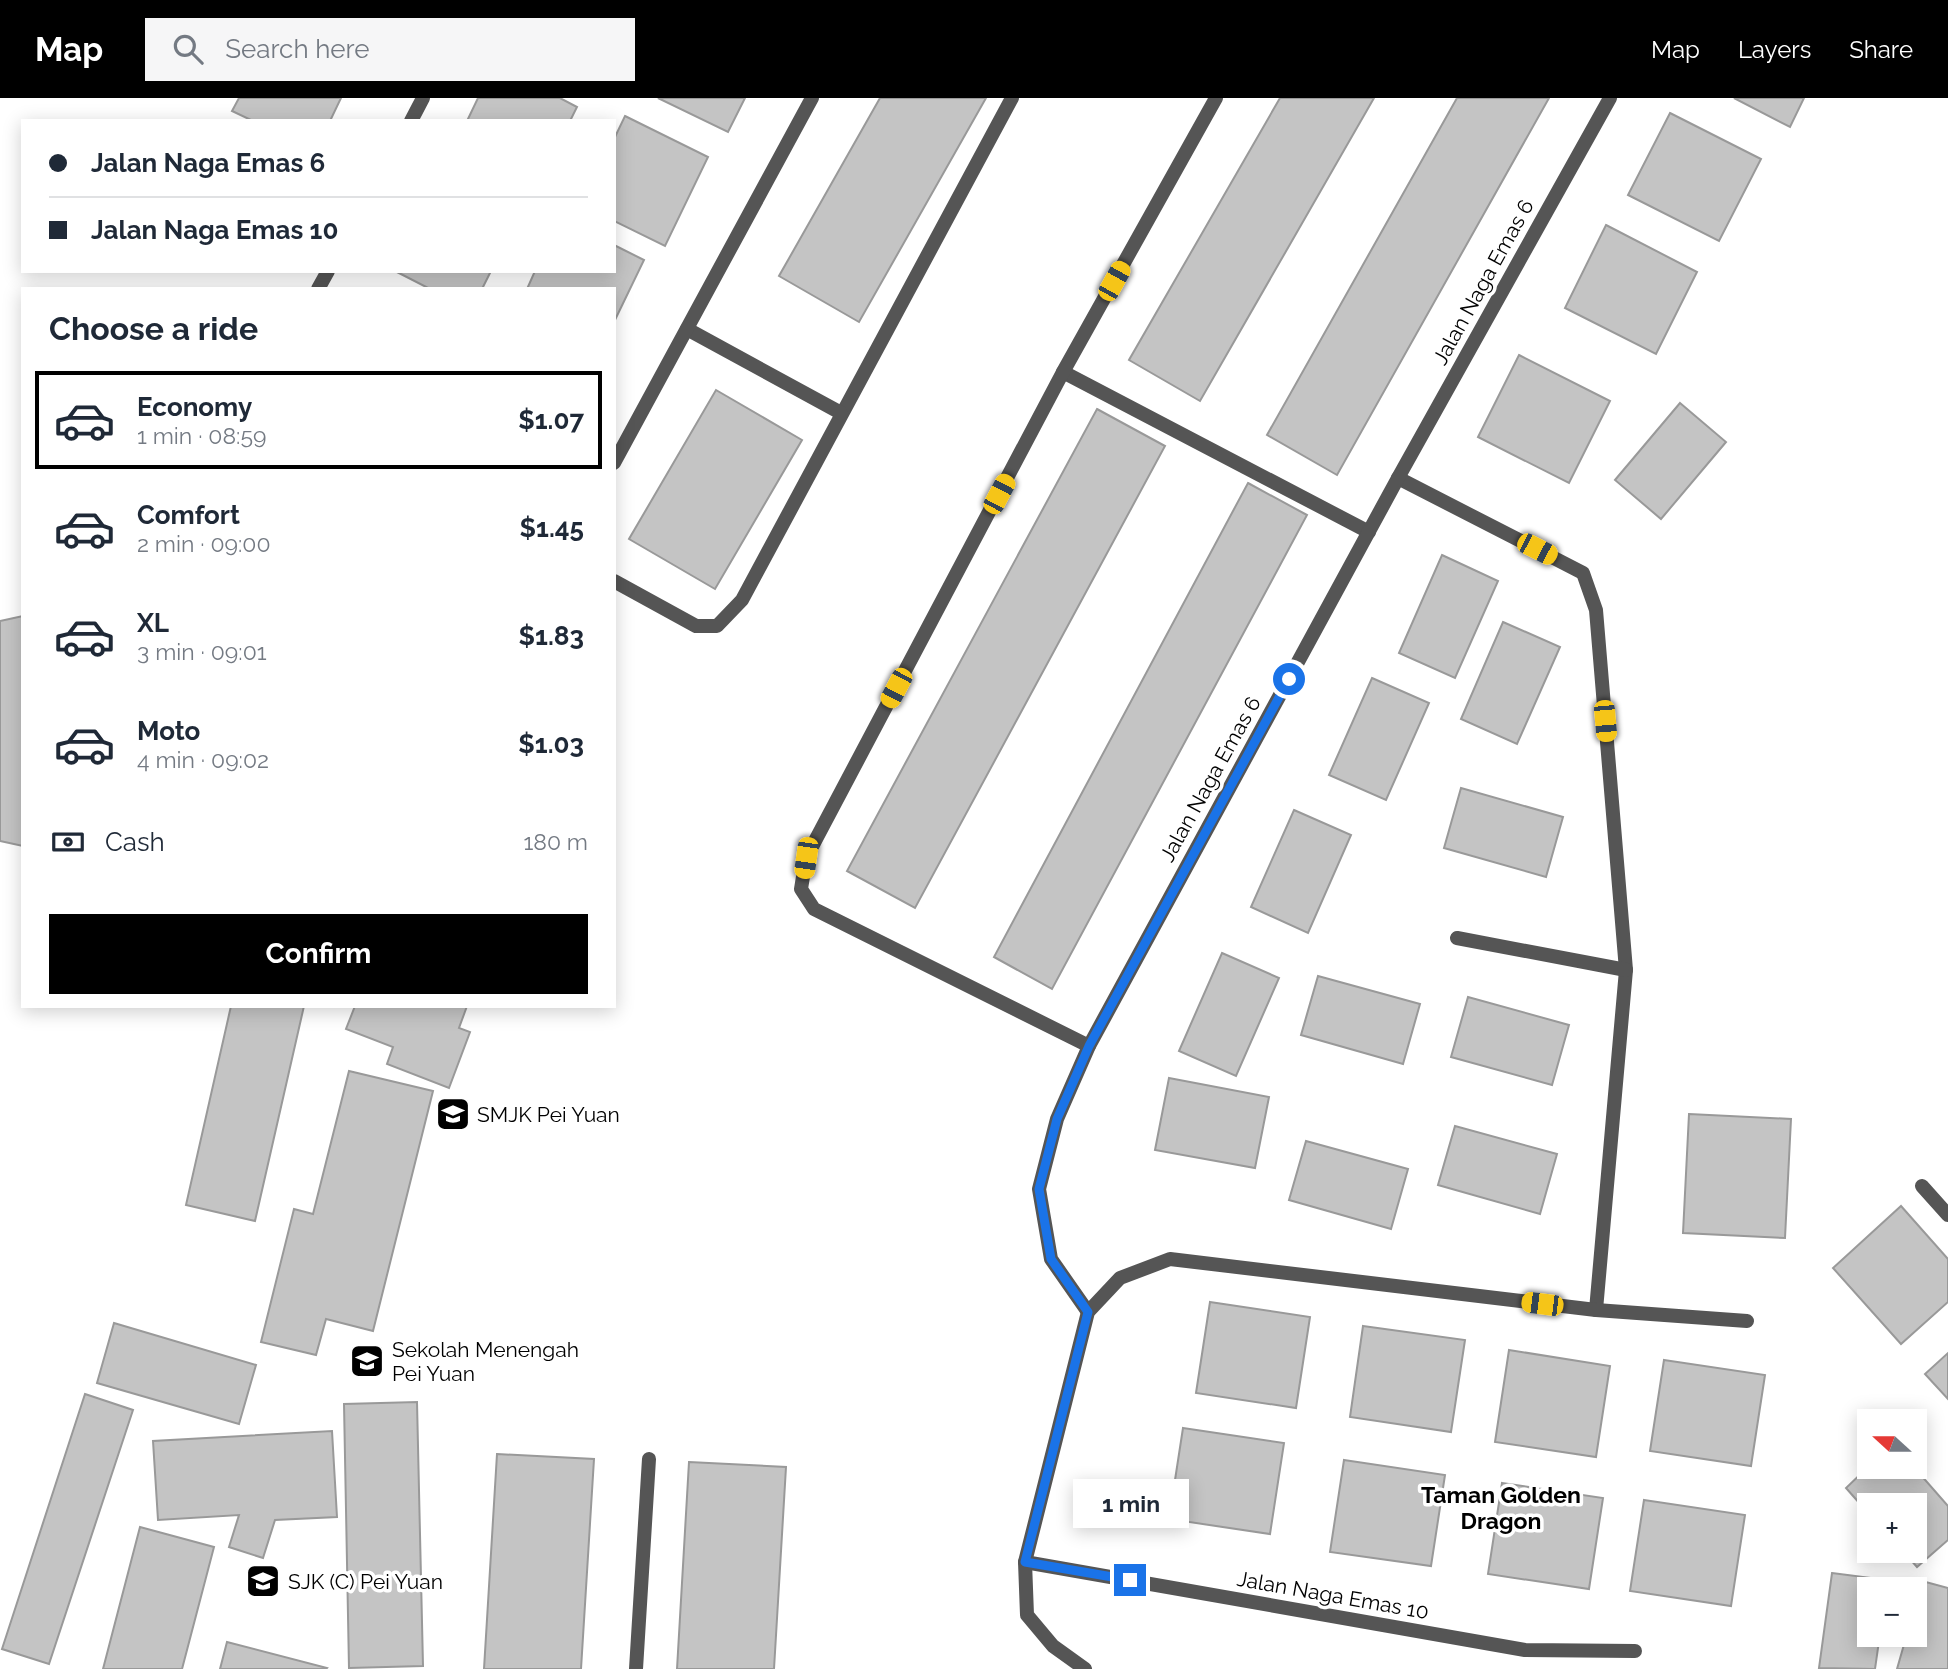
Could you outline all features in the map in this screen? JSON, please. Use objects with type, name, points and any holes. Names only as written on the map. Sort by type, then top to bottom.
[{"type":"street","points":[[412,119],[424,98]]},
{"type":"street","points":[[616,459],[812,98]]},
{"type":"street","points":[[616,582],[696,626],[717,626],[742,600],[1012,98]]},
{"type":"street","points":[[1089,1046],[814,909],[801,889],[806,858],[1063,372],[1216,98]]},
{"type":"street","name":"Jalan Naga Emas 6","points":[[1088,1312],[1051,1259],[1039,1189],[1057,1119],[1089,1046],[1398,478],[1610,98]]},
{"type":"street","points":[[687,329],[841,413]]},
{"type":"street","points":[[1063,372],[1369,532]]},
{"type":"street","points":[[1398,478],[1583,573],[1597,610],[1626,970],[1596,1310]]},
{"type":"street","points":[[1457,938],[1626,970]]},
{"type":"street","points":[[1922,1186],[1948,1215]]},
{"type":"street","points":[[1086,1669],[1053,1646],[1027,1615],[1025,1562],[1088,1312],[1120,1278],[1170,1259],[1596,1310],[1747,1321]]},
{"type":"street","points":[[636,1669],[649,1459]]},
{"type":"street","name":"Jalan Naga Emas 10","points":[[1025,1562],[1525,1650],[1635,1651]]},
{"type":"building","points":[[239,98],[341,98],[331,119],[249,119],[232,111]]},
{"type":"building","points":[[478,98],[560,98],[577,107],[571,119],[468,119]]},
{"type":"building","points":[[658,98],[745,98],[728,132]]},
{"type":"building","points":[[880,98],[986,98],[859,322],[779,276]]},
{"type":"building","points":[[1280,98],[1374,98],[1200,401],[1129,360]]},
{"type":"building","points":[[1457,98],[1549,98],[1337,475],[1267,435]]},
{"type":"building","points":[[1734,98],[1804,98],[1790,127]]},
{"type":"building","points":[[1670,113],[1761,159],[1719,241],[1628,195]]},
{"type":"building","points":[[625,116],[708,157],[665,246],[616,222],[616,135]]},
{"type":"building","points":[[1606,225],[1697,272],[1656,354],[1565,308]]},
{"type":"building","points":[[616,246],[644,260],[616,318],[616,287],[528,287],[534,273],[616,273]]},
{"type":"building","points":[[399,273],[490,273],[483,287],[426,287]]},
{"type":"building","points":[[1519,355],[1610,401],[1569,483],[1478,437]]},
{"type":"building","points":[[716,390],[802,440],[715,589],[629,539]]},
{"type":"building","points":[[1680,403],[1726,442],[1661,519],[1615,480]]},
{"type":"building","points":[[1097,409],[1165,446],[915,908],[847,871]]},
{"type":"building","points":[[1248,483],[1307,515],[1052,989],[994,957]]},
{"type":"building","points":[[1442,555],[1498,581],[1455,678],[1399,653]]},
{"type":"building","points":[[21,616],[21,846],[0,841],[0,621]]},
{"type":"building","points":[[1503,622],[1560,647],[1517,744],[1461,719]]},
{"type":"building","points":[[1372,678],[1429,703],[1386,800],[1329,775]]},
{"type":"building","points":[[1461,788],[1563,817],[1546,877],[1444,848]]},
{"type":"building","points":[[1294,810],[1351,835],[1308,933],[1251,907]]},
{"type":"building","points":[[1222,953],[1279,978],[1236,1076],[1179,1051]]},
{"type":"building","points":[[1318,976],[1420,1004],[1403,1064],[1301,1035]]},
{"type":"building","points":[[1468,997],[1569,1025],[1552,1085],[1451,1057]]},
{"type":"building","points":[[231,1008],[304,1008],[255,1221],[186,1205]]},
{"type":"building","points":[[354,1008],[466,1008],[459,1028],[470,1032],[449,1088],[387,1064],[393,1047],[346,1029]]},
{"type":"building","points":[[349,1071],[433,1091],[373,1331],[326,1319],[316,1355],[261,1342],[294,1209],[313,1214]]},
{"type":"building","points":[[1169,1078],[1269,1097],[1255,1168],[1155,1150]]},
{"type":"building","points":[[1689,1114],[1791,1119],[1785,1238],[1683,1233]]},
{"type":"building","points":[[1455,1126],[1557,1154],[1540,1214],[1438,1185]]},
{"type":"building","points":[[1306,1141],[1408,1169],[1391,1229],[1289,1200]]},
{"type":"building","points":[[1901,1206],[1948,1259],[1948,1302],[1901,1344],[1833,1268]]},
{"type":"building","points":[[1210,1302],[1310,1317],[1296,1408],[1196,1393]]},
{"type":"building","points":[[114,1323],[256,1365],[239,1424],[97,1383]]},
{"type":"building","points":[[1363,1326],[1465,1340],[1451,1432],[1350,1417]]},
{"type":"building","points":[[1509,1350],[1610,1366],[1596,1457],[1495,1442]]},
{"type":"building","points":[[1948,1353],[1948,1399],[1925,1374]]},
{"type":"building","points":[[1664,1360],[1765,1375],[1751,1466],[1650,1451]]},
{"type":"building","points":[[85,1394],[133,1410],[49,1664],[2,1649]]},
{"type":"building","points":[[417,1402],[423,1666],[349,1668],[344,1404]]},
{"type":"building","points":[[1183,1428],[1284,1443],[1270,1534],[1169,1519]]},
{"type":"building","points":[[332,1431],[337,1517],[275,1520],[263,1558],[229,1547],[239,1515],[158,1520],[153,1441]]},
{"type":"building","points":[[497,1454],[594,1459],[581,1669],[484,1669]]},
{"type":"building","points":[[1344,1460],[1445,1475],[1431,1566],[1330,1552]]},
{"type":"building","points":[[689,1462],[786,1467],[774,1669],[677,1669]]},
{"type":"building","points":[[1857,1477],[1924,1479],[1948,1506],[1948,1540],[1927,1558],[1927,1493],[1857,1493],[1857,1500],[1846,1488]]},
{"type":"building","points":[[1502,1483],[1603,1498],[1589,1589],[1488,1574]]},
{"type":"building","points":[[1644,1500],[1745,1515],[1731,1606],[1630,1591]]},
{"type":"building","points":[[140,1527],[214,1547],[182,1669],[103,1669]]},
{"type":"building","points":[[1832,1573],[1863,1577],[1857,1577],[1857,1647],[1878,1647],[1875,1669],[1819,1668]]},
{"type":"building","points":[[1927,1582],[1948,1588],[1948,1669],[1897,1669],[1903,1647],[1927,1647]]},
{"type":"building","points":[[227,1642],[327,1668],[220,1669]]},
{"type":"place","name":"SMJK Pei Yuan","points":[[453,1114]]},
{"type":"place","name":"Sekolah Menengah Pei Yuan","points":[[367,1361]]},
{"type":"place","name":"SJK (C) Pei Yuan","points":[[263,1581]]},
{"type":"district","name":"Taman Golden Dragon","points":[[1501,1507]]},
{"type":"route","points":[[1130,1580],[1025,1562],[1088,1312],[1051,1259],[1039,1189],[1057,1119],[1089,1046],[1289,679]]}]
